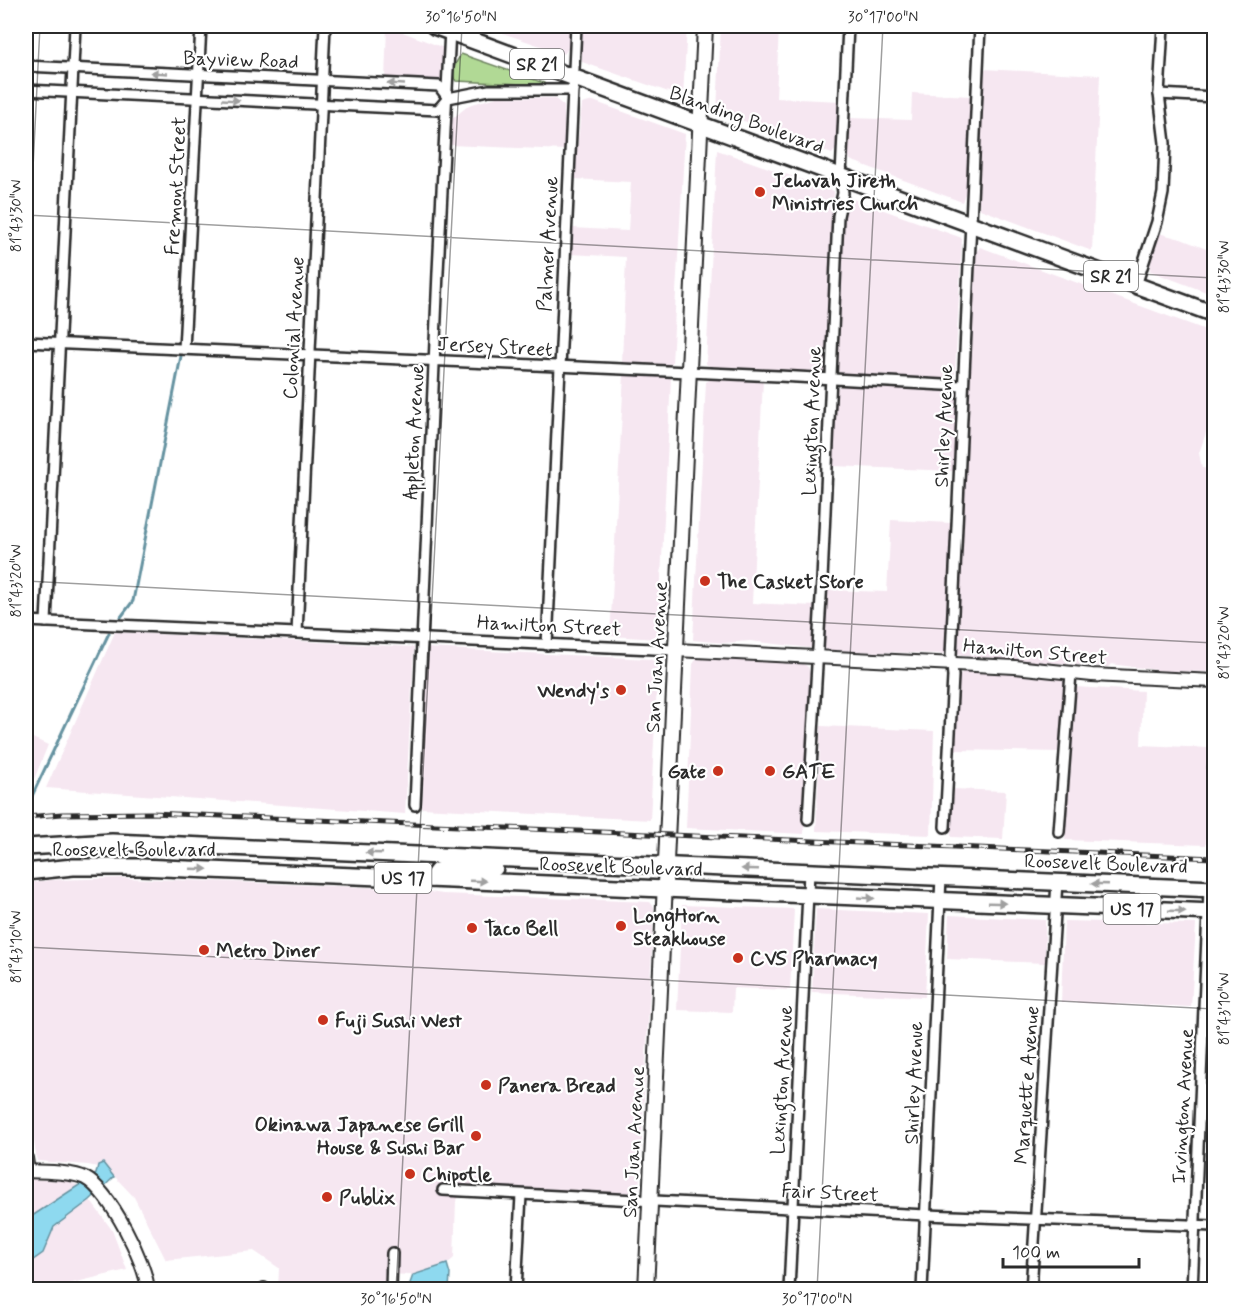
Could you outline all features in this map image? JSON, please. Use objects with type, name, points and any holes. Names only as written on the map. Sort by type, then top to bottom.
[{"type":"main road","name":"Blanding Boulevard","points":[[435,26],[450,28],[573,84],[700,123],[1215,314]]},
{"type":"main road","name":"San Juan Avenue","points":[[646,1290],[705,26]]},
{"type":"main road","name":"Roosevelt Boulevard","points":[[26,847],[112,842],[1212,889]]},
{"type":"main road","points":[[112,842],[131,855],[140,867],[153,855],[195,846]]},
{"type":"main road","points":[[431,879],[437,871],[448,868],[502,869],[516,867],[529,860]]},
{"type":"main road","name":"Roosevelt Boulevard","points":[[26,872],[73,867],[140,867],[1212,912]]},
{"type":"street","points":[[46,622],[75,26]]},
{"type":"street","name":"Fremont Street","points":[[184,349],[201,26]]},
{"type":"street","name":"Colonial Avenue","points":[[297,633],[325,26]]},
{"type":"street","name":"Palmer Avenue","points":[[547,645],[576,26]]},
{"type":"street","name":"Lexington Avenue","points":[[808,819],[838,216],[843,193],[841,176],[848,26]]},
{"type":"street","name":"Shirley Avenue","points":[[945,827],[980,26]]},
{"type":"street","points":[[1136,285],[1155,231],[1163,193],[1165,143],[1159,94],[1163,26]]},
{"type":"street","name":"Appleton Avenue","points":[[415,805],[450,28]]},
{"type":"street","name":"Bayview Road","points":[[26,66],[439,86],[448,98]]},
{"type":"street","name":"Bayview Road","points":[[26,90],[438,110],[448,98],[489,90],[573,84]]},
{"type":"street","points":[[1159,94],[1215,97]]},
{"type":"street","name":"Jersey Street","points":[[26,342],[963,386]]},
{"type":"street","name":"Hamilton Street","points":[[26,621],[952,663],[1071,673],[1215,681]]},
{"type":"street","points":[[1059,832],[1071,673]]},
{"type":"street","points":[[1212,819],[1215,762]]},
{"type":"street","name":"Lexington Avenue","points":[[789,1290],[809,872]]},
{"type":"street","name":"Shirley Avenue","points":[[922,1290],[941,877]]},
{"type":"street","name":"Marquette Avenue","points":[[1031,1290],[1057,882]]},
{"type":"street","name":"Irvington Avenue","points":[[1192,1290],[1212,889]]},
{"type":"street","points":[[26,1158],[27,1172],[55,1173],[88,1179],[100,1191],[118,1216],[142,1263],[148,1290]]},
{"type":"street","name":"Fair Street","points":[[443,1190],[926,1215],[1215,1226]]},
{"type":"street","points":[[516,1290],[521,1195]]},
{"type":"street","points":[[391,1290],[392,1253]]},
{"type":"shaded area","points":[[387,26],[444,48],[444,78],[439,81],[385,79]]},
{"type":"shaded area","points":[[482,26],[570,26],[569,47],[564,54]]},
{"type":"shaded area","points":[[582,26],[687,26],[683,97],[582,62]]},
{"type":"shaded area","points":[[721,26],[779,26],[776,98],[841,101],[839,145],[832,154],[717,111]]},
{"type":"shaded area","points":[[983,69],[1100,75],[1092,251],[980,209],[977,189]]},
{"type":"shaded area","points":[[912,93],[971,96],[967,188],[962,202],[850,160],[847,147],[849,118],[911,120]]},
{"type":"shaded area","points":[[497,97],[554,98],[564,106],[565,150],[450,145],[452,119],[469,105]]},
{"type":"shaded area","points":[[593,101],[685,134],[672,363],[663,366],[622,363],[626,257],[570,254],[572,228],[628,231],[631,182],[574,179],[582,104]]},
{"type":"shaded area","points":[[717,150],[834,191],[826,368],[823,373],[716,369],[706,364]]},
{"type":"shaded area","points":[[850,198],[962,238],[955,374],[948,379],[841,374],[836,369],[842,230]]},
{"type":"shaded area","points":[[1158,233],[1214,252],[1214,295],[1150,271],[1151,257]]},
{"type":"shaded area","points":[[980,247],[1214,333],[1214,433],[1207,430],[1199,453],[1202,468],[1214,469],[1214,672],[1165,671],[1111,664],[1108,667],[957,655],[955,639],[975,254]]},
{"type":"shaded area","points":[[624,374],[671,378],[658,639],[610,636]]},
{"type":"shaded area","points":[[711,379],[763,380],[752,603],[816,606],[814,644],[810,648],[750,641],[724,643],[693,640],[706,382]]},
{"type":"shaded area","points":[[847,382],[951,389],[957,398],[953,471],[833,466],[836,389]]},
{"type":"shaded area","points":[[891,520],[951,523],[946,651],[943,654],[826,650],[824,646],[827,590],[887,592]]},
{"type":"shaded area","points":[[115,632],[414,647],[405,814],[46,788]]},
{"type":"shaded area","points":[[427,648],[650,659],[658,664],[650,820],[422,808]]},
{"type":"shaded area","points":[[698,657],[800,662],[808,667],[811,676],[804,834],[686,828],[693,664]]},
{"type":"shaded area","points":[[965,670],[1056,677],[1064,681],[1066,688],[1062,752],[955,750],[957,677]]},
{"type":"shaded area","points":[[1075,687],[1143,691],[1141,745],[1209,748],[1206,845],[1065,840]]},
{"type":"shaded area","points":[[821,726],[934,731],[931,835],[816,831]]},
{"type":"shaded area","points":[[26,735],[48,745],[26,799]]},
{"type":"shaded area","points":[[952,789],[1006,791],[1003,839],[951,837]]},
{"type":"shaded area","points":[[124,878],[410,889],[443,894],[650,902],[654,907],[639,1193],[468,1187],[456,1201],[454,1258],[447,1264],[413,1275],[385,1274],[384,1289],[278,1289],[279,1268],[254,1251],[166,1260],[134,1197],[116,1178],[102,1168],[37,1161],[26,1093],[26,883]]},
{"type":"shaded area","points":[[682,905],[794,909],[790,990],[733,988],[732,1012],[677,1010]]},
{"type":"shaded area","points":[[816,909],[929,914],[925,997],[812,992]]},
{"type":"shaded area","points":[[949,915],[1045,920],[1045,963],[947,959]]},
{"type":"shaded area","points":[[1064,921],[1196,924],[1191,1007],[1061,1002]]},
{"type":"shaded area","points":[[26,1179],[67,1181],[80,1186],[26,1220]]},
{"type":"shaded area","points":[[90,1200],[112,1230],[127,1270],[47,1289],[26,1290],[26,1265],[43,1253],[54,1227]]},
{"type":"green space","points":[[461,54],[544,83],[544,85],[456,81],[453,71]]},
{"type":"water","points":[[103,1163],[114,1177],[90,1200],[54,1227],[43,1253],[26,1265],[26,1220],[96,1174],[98,1165]]},
{"type":"water","points":[[447,1264],[450,1274],[449,1289],[408,1289],[413,1275]]},
{"type":"waterway","points":[[121,617],[133,601],[181,356]]},
{"type":"waterway","points":[[31,798],[109,633]]},
{"type":"railway","points":[[26,817],[62,814],[152,813],[1214,858]]},
{"type":"place","name":"Jehovah Jireth Ministries Church","points":[[760,192]]},
{"type":"place","name":"The Casket Store","points":[[705,581]]},
{"type":"place","name":"Wendy's","points":[[621,690]]},
{"type":"place","name":"Gate","points":[[718,771]]},
{"type":"place","name":"GATE","points":[[770,771]]},
{"type":"place","name":"LongHorn Steakhouse","points":[[621,926]]},
{"type":"place","name":"Taco Bell","points":[[472,928]]},
{"type":"place","name":"Metro Diner","points":[[204,950]]},
{"type":"place","name":"CVS Pharmacy","points":[[738,958]]},
{"type":"place","name":"Fuji Sushi West","points":[[323,1020]]},
{"type":"place","name":"Panera Bread","points":[[486,1085]]},
{"type":"place","name":"Okinawa Japanese Grill House & Sushi Bar","points":[[476,1136]]},
{"type":"place","name":"Chipotle","points":[[410,1174]]},
{"type":"place","name":"Publix","points":[[327,1197]]}]
